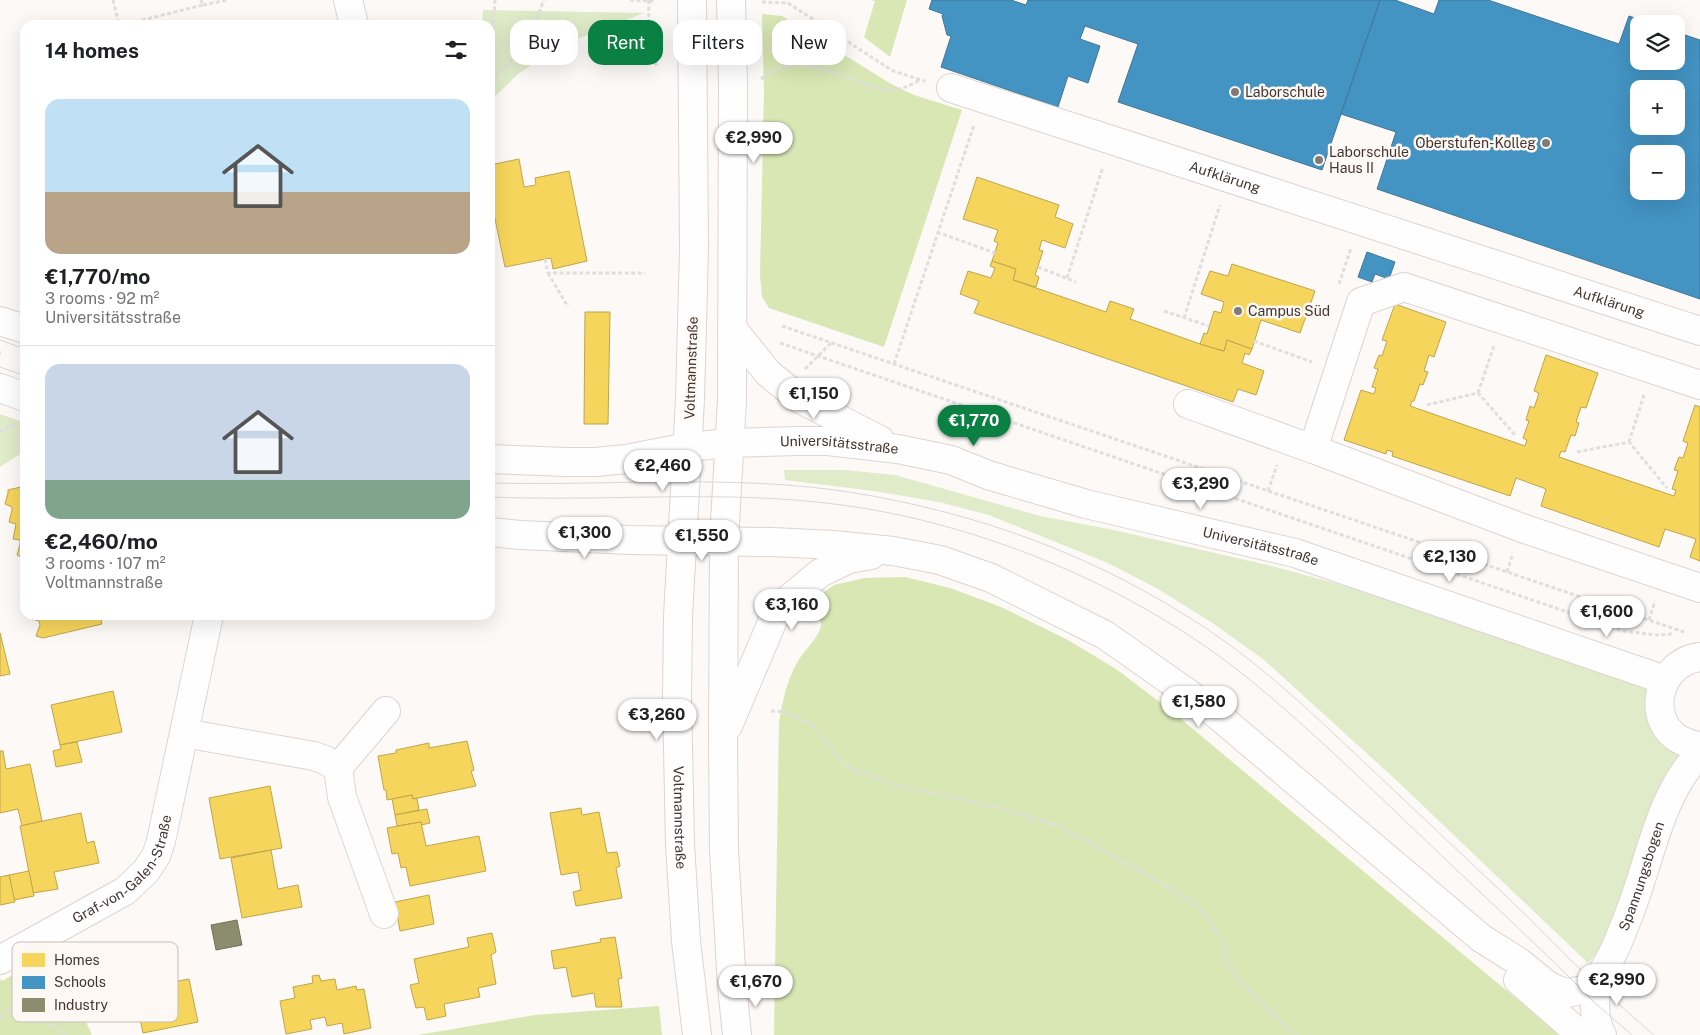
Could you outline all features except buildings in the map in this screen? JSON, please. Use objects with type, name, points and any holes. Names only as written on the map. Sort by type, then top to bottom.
[{"type":"street","points":[[348,0],[353,20]]},
{"type":"street","name":"Voltmannstraße","points":[[692,0],[694,248],[688,447],[678,626],[680,845],[686,941],[697,1035]]},
{"type":"street","points":[[732,0],[732,400],[724,542],[723,739],[724,850],[732,986],[737,1035]]},
{"type":"street","name":"Aufklärung","points":[[951,88],[1700,331]]},
{"type":"street","points":[[1313,449],[1361,302],[1404,286],[1700,385]]},
{"type":"street","points":[[0,320],[20,327]]},
{"type":"street","points":[[732,328],[768,373],[800,399],[898,449]]},
{"type":"street","points":[[0,388],[20,406]]},
{"type":"street","points":[[1188,404],[1522,528],[1700,588]]},
{"type":"street","name":"Universitätsstraße","points":[[495,459],[596,462],[626,459],[688,447],[729,443],[828,441],[898,449],[951,460],[988,476],[1086,504],[1295,553],[1665,680]]},
{"type":"street","points":[[495,532],[629,540],[834,545],[893,551],[940,560],[991,578],[1105,635],[1209,708],[1481,938],[1519,962],[1546,984],[1567,993],[1597,985]]},
{"type":"street","points":[[723,739],[773,620],[785,602],[820,573],[849,559],[893,551]]},
{"type":"street","name":"Graf-von-Galen-Straße","points":[[33,942],[125,891],[146,872],[156,856],[161,841],[207,620]]},
{"type":"street","points":[[1695,646],[1684,662],[1673,669],[1665,680],[1659,696],[1660,713],[1668,729],[1680,740],[1700,746]]},
{"type":"street","points":[[384,914],[342,797],[338,768],[386,710]]},
{"type":"street","points":[[184,733],[314,756],[338,768]]},
{"type":"street","name":"Spannungsbogen","points":[[1602,1035],[1596,1019],[1597,985],[1615,949],[1631,909],[1668,799],[1678,779],[1700,753]]},
{"type":"street","points":[[1481,938],[1509,972],[1581,1035]]},
{"type":"path","points":[[113,0],[118,20]]},
{"type":"path","points":[[202,0],[203,5]]},
{"type":"path","points":[[143,20],[226,0]]},
{"type":"path","points":[[494,20],[495,0]]},
{"type":"path","points":[[495,75],[516,56],[531,32],[544,0]]},
{"type":"path","points":[[630,0],[656,1]]},
{"type":"path","points":[[649,0],[648,56],[658,66]]},
{"type":"path","points":[[762,2],[789,2],[892,71],[951,88]]},
{"type":"path","points":[[755,85],[772,70],[798,64],[818,68],[874,87],[890,90],[906,88],[920,79]]},
{"type":"path","points":[[894,364],[937,232],[984,99]]},
{"type":"path","points":[[1067,278],[1111,140]]},
{"type":"path","points":[[1184,318],[1229,178]]},
{"type":"path","points":[[937,232],[995,252]]},
{"type":"path","points":[[545,259],[548,273],[568,307]]},
{"type":"path","points":[[1038,267],[1076,282]]},
{"type":"path","points":[[548,273],[644,273]]},
{"type":"path","points":[[1164,311],[1209,326]]},
{"type":"path","points":[[1478,393],[1503,319]]},
{"type":"path","points":[[782,326],[1695,646]]},
{"type":"path","points":[[1254,341],[1312,362]]},
{"type":"path","points":[[778,342],[1623,631],[1657,635],[1695,646]]},
{"type":"path","points":[[818,356],[831,343]]},
{"type":"path","points":[[1629,442],[1653,369]]},
{"type":"path","points":[[1427,405],[1478,393]]},
{"type":"path","points":[[1478,393],[1516,436]]},
{"type":"path","points":[[0,432],[20,412]]},
{"type":"path","points":[[1577,452],[1629,442]]},
{"type":"path","points":[[1629,442],[1667,488]]},
{"type":"path","points":[[771,710],[786,712],[812,726],[847,767],[896,785],[991,806],[1060,826],[1194,903],[1222,938],[1228,965],[1245,987],[1296,1035]]},
{"type":"path","points":[[2,959],[12,977]]},
{"type":"path","points":[[0,1019],[12,1007]]},
{"type":"path","points":[[44,1022],[67,1035]]},
{"type":"green space","points":[[870,0],[907,0],[890,57],[864,37],[875,1]]},
{"type":"green space","points":[[483,10],[644,13],[626,20],[588,20],[588,35],[578,39],[578,20],[510,20],[510,65],[531,65],[518,74],[495,96],[495,20],[482,20]]},
{"type":"green space","points":[[762,14],[782,16],[788,20],[772,20],[772,65],[846,65],[846,56],[891,84],[914,95],[962,110],[884,347],[769,308],[762,297],[760,275],[764,92]]},
{"type":"green space","points":[[0,414],[20,421],[20,454],[0,467]]},
{"type":"green space","points":[[784,470],[845,470],[895,475],[1040,516],[1109,529],[1272,566],[1342,585],[1520,644],[1648,681],[1645,707],[1650,726],[1663,743],[1683,759],[1605,944],[1588,963],[1395,779],[1263,659],[1211,622],[1158,589],[1108,563],[989,515],[939,502],[874,491],[785,480]]},
{"type":"green space","points":[[905,577],[950,588],[1001,607],[1068,640],[1116,669],[1169,709],[1560,1035],[774,1035],[779,723],[783,699],[791,676],[798,661],[820,630],[818,613],[810,602],[834,585],[865,578]]},
{"type":"green space","points":[[12,975],[12,1022],[86,1022],[92,1035],[0,1035],[0,979],[2,981]]},
{"type":"green space","points":[[659,1006],[662,1035],[418,1035],[535,1015]]},
{"type":"tram line","points":[[0,340],[20,347]]},
{"type":"tram line","points":[[0,367],[20,374]]},
{"type":"tram line","points":[[495,483],[760,483],[849,492],[945,512],[991,525],[1080,559],[1165,603],[1207,629],[1254,663],[1319,720],[1491,881],[1586,975],[1654,1035]]},
{"type":"tram line","points":[[495,497],[710,497],[798,500],[842,505],[896,514],[950,528],[1004,545],[1057,565],[1109,589],[1205,646],[1249,679],[1336,756],[1595,1003],[1632,1035]]},
{"type":"place","name":"Laborschule","points":[[1235,92]]},
{"type":"place","name":"Oberstufen-Kolleg","points":[[1546,143]]},
{"type":"place","name":"Laborschule Haus II","points":[[1319,160]]},
{"type":"place","name":"Campus Süd","points":[[1238,311]]}]
